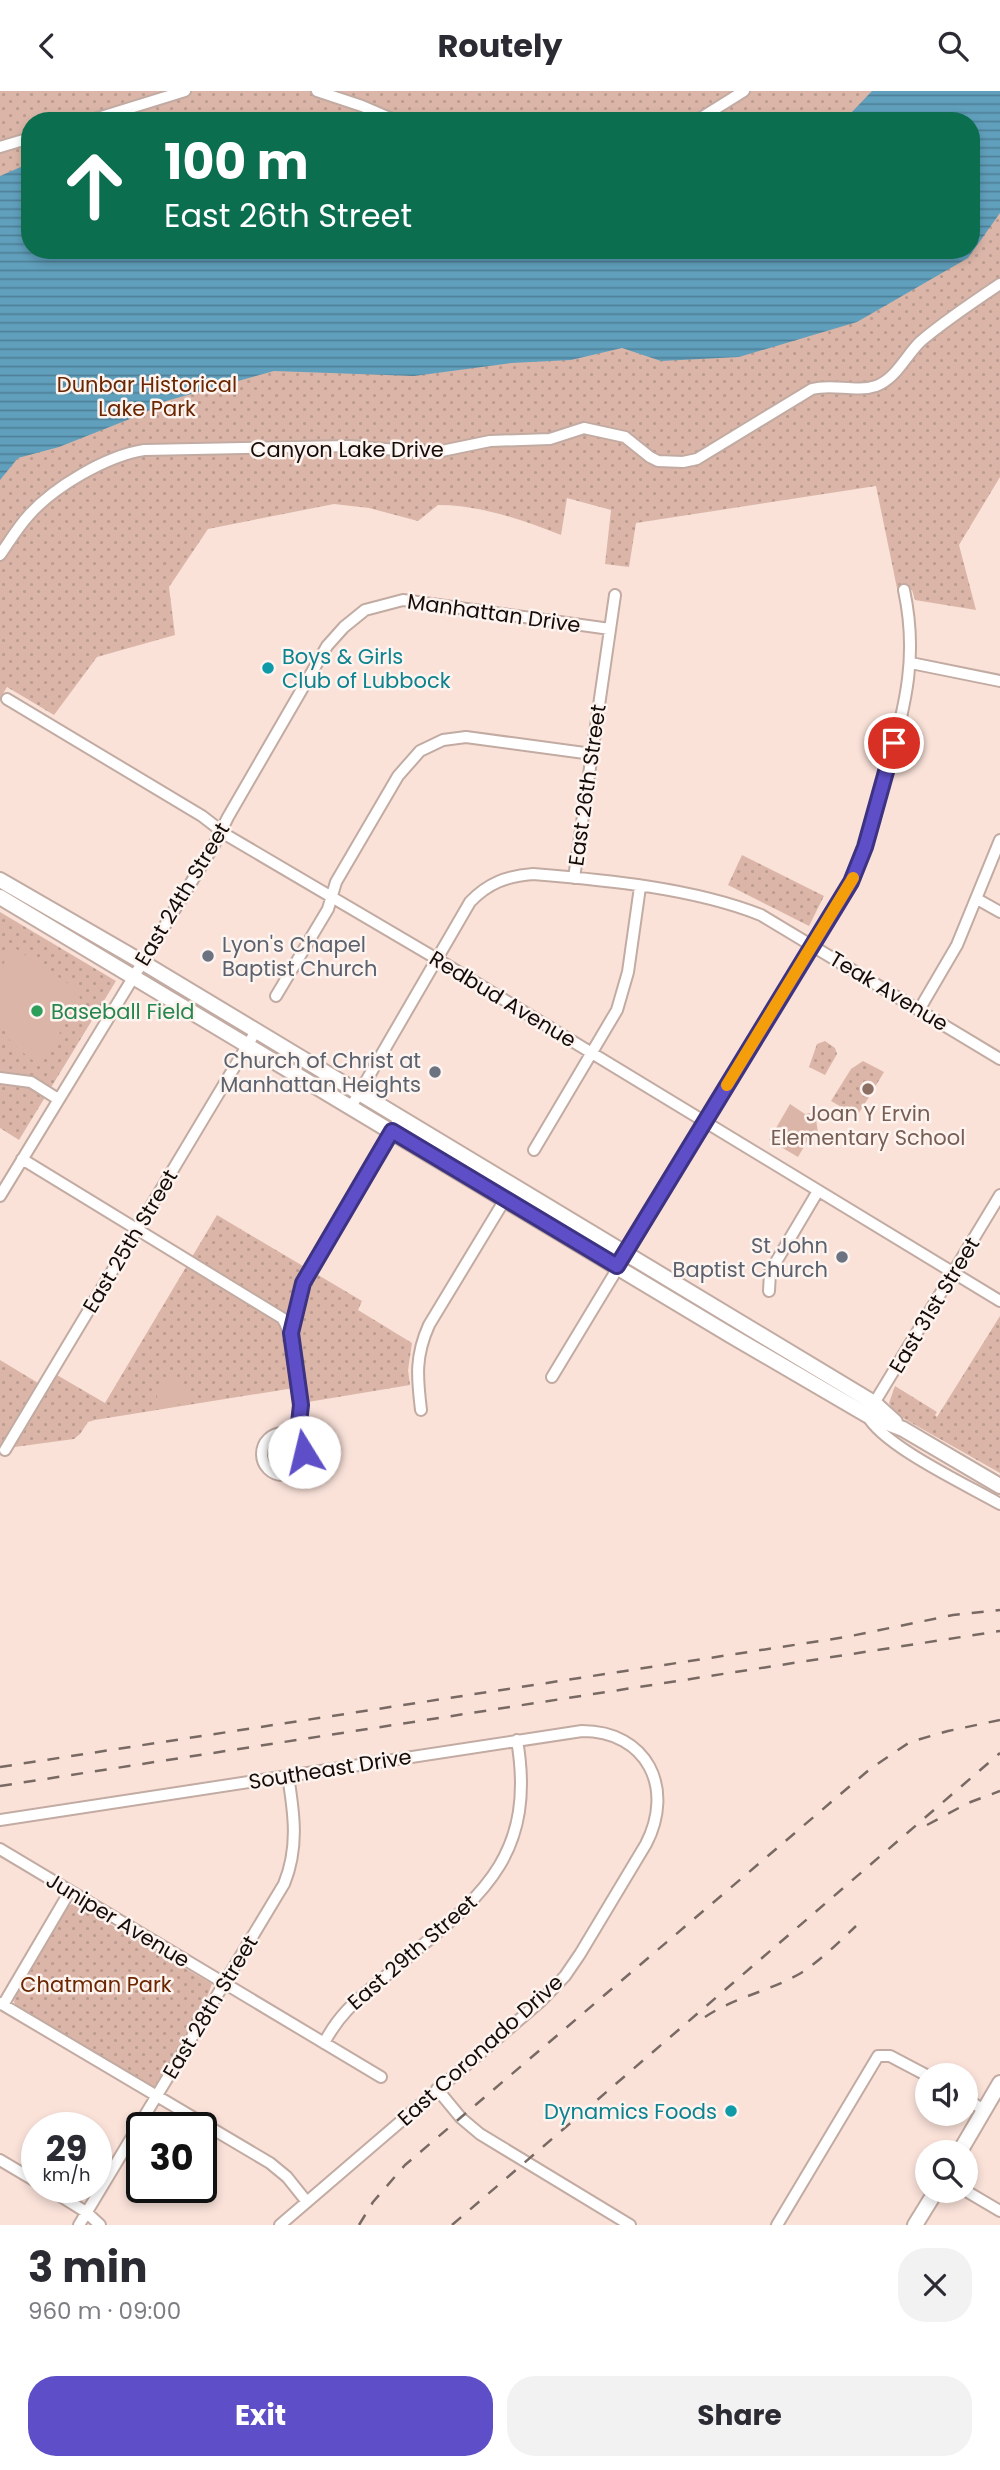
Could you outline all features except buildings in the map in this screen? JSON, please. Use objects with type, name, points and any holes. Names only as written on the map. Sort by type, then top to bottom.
[{"type":"main road","points":[[0,880],[359,1092],[396,1125],[505,1199],[617,1266],[871,1409]]},
{"type":"main road","points":[[0,897],[351,1107],[396,1125],[513,1186],[626,1253],[871,1409],[1000,1486]]},
{"type":"main road","points":[[967,2140],[1000,2083]]},
{"type":"main road","points":[[915,2225],[929,2203]]},
{"type":"street","points":[[117,112],[185,91]]},
{"type":"street","points":[[317,91],[376,112]]},
{"type":"street","points":[[710,112],[744,91]]},
{"type":"street","points":[[0,147],[21,141]]},
{"type":"street","name":"Canyon Lake Drive","points":[[0,555],[27,516],[44,500],[81,476],[125,453],[144,450],[350,446],[432,453],[491,441],[550,439],[584,428],[625,437],[658,461],[682,462],[697,459],[812,389],[822,386],[870,388],[880,385],[897,370],[920,342],[1000,284]]},
{"type":"street","points":[[552,1377],[851,882],[865,847],[904,708],[911,663],[911,630],[904,590]]},
{"type":"street","name":"East 26th Street","points":[[351,1107],[470,902],[496,881],[506,877],[533,874],[574,878],[615,595]]},
{"type":"street","name":"Manhattan Drive","points":[[378,605],[403,600],[417,601],[610,629]]},
{"type":"street","name":"East 24th Street","points":[[0,1196],[221,830],[327,646],[354,618],[378,605]]},
{"type":"street","points":[[911,663],[1000,681]]},
{"type":"street","name":"Redbud Avenue","points":[[7,699],[202,816],[331,898],[437,959],[1000,1301]]},
{"type":"street","points":[[276,996],[328,909],[336,882],[403,768],[420,751],[455,737],[477,737],[592,754]]},
{"type":"street","points":[[919,1010],[953,953],[1000,840]]},
{"type":"street","name":"Teak Avenue","points":[[574,878],[693,894],[737,905],[761,915],[1000,1059]]},
{"type":"street","points":[[534,1150],[617,1010],[635,927],[639,887]]},
{"type":"street","points":[[977,899],[1000,912]]},
{"type":"street","name":"East 25th Street","points":[[5,1450],[256,1031]]},
{"type":"street","points":[[0,1078],[31,1082],[58,1099]]},
{"type":"street","points":[[293,1435],[299,1423],[301,1405],[291,1333],[307,1273],[396,1125]]},
{"type":"street","points":[[22,1159],[276,1313],[291,1333]]},
{"type":"street","points":[[421,1410],[417,1377],[420,1344],[513,1186]]},
{"type":"street","points":[[769,1291],[770,1272],[818,1191]]},
{"type":"street","name":"East 31st Street","points":[[871,1409],[1000,1195]]},
{"type":"street","points":[[871,1409],[873,1426],[897,1445],[1000,1504]]},
{"type":"street","name":"Southeast Drive","points":[[0,1820],[582,1731],[603,1732],[627,1740],[648,1765]]},
{"type":"street","name":"East 29th Street","points":[[324,2043],[342,2014],[472,1902],[501,1866],[512,1839],[520,1804],[521,1766],[517,1740]]},
{"type":"street","name":"East Coronado Drive","points":[[280,2225],[541,2001],[565,1976],[646,1844],[655,1823],[658,1797],[648,1765]]},
{"type":"street","name":"East 28th Street","points":[[79,2225],[289,1872],[295,1833],[288,1776]]},
{"type":"street","name":"Juniper Avenue","points":[[0,1849],[381,2077]]},
{"type":"street","points":[[70,1891],[1,2004],[270,2163],[287,2177],[307,2202]]},
{"type":"street","points":[[777,2225],[878,2056],[882,2055],[915,2069]]},
{"type":"street","points":[[437,2089],[461,2118],[480,2134],[630,2225]]},
{"type":"street","points":[[978,2106],[984,2110]]},
{"type":"street","points":[[0,2160],[21,2172]]},
{"type":"street","points":[[978,2198],[1000,2211]]},
{"type":"street","points":[[72,2203],[100,2225]]},
{"type":"green space","name":"Dunbar Historical Lake Park","points":[[0,91],[1000,91],[1000,477],[959,545],[976,610],[915,600],[912,590],[898,593],[876,486],[636,523],[629,567],[605,564],[611,510],[567,498],[561,535],[516,519],[470,508],[438,505],[418,521],[369,508],[334,504],[208,529],[169,587],[175,635],[97,657],[54,715],[7,687],[0,699]]},
{"type":"green space","points":[[742,855],[824,896],[809,926],[728,885]]},
{"type":"green space","points":[[0,912],[116,981],[19,1140],[0,1128]]},
{"type":"green space","name":"Baseball Field","points":[[13,947],[78,990],[80,999],[40,1066],[12,1044],[0,1022],[0,970]]},
{"type":"green space","points":[[825,1041],[835,1048],[837,1054],[825,1075],[809,1067],[817,1044]]},
{"type":"green space","points":[[863,1061],[884,1072],[872,1092],[867,1095],[869,1097],[857,1116],[831,1101],[851,1069]]},
{"type":"green space","points":[[790,1104],[805,1114],[815,1112],[818,1133],[809,1138],[798,1157],[769,1140]]},
{"type":"green space","points":[[217,1215],[362,1301],[358,1310],[412,1343],[408,1370],[410,1385],[308,1402],[306,1386],[95,1420],[88,1422],[74,1439],[0,1449],[0,1360],[48,1389],[57,1375],[105,1403]]},
{"type":"green space","points":[[1000,1316],[1000,1473],[894,1413],[889,1403],[895,1386],[937,1412],[937,1417]]},
{"type":"green space","points":[[172,1379],[186,1387],[186,1403],[159,1408],[159,1387]]},
{"type":"green space","name":"Chatman Park","points":[[74,1903],[212,1984],[204,2005],[154,2087],[18,2008],[14,2002],[68,1906]]},
{"type":"water","points":[[872,91],[1000,91],[1000,213],[980,241],[980,112],[852,112]]},
{"type":"water","points":[[21,167],[21,259],[966,259],[857,322],[739,357],[661,361],[622,348],[571,360],[511,363],[414,376],[274,371],[159,403],[145,413],[59,447],[18,458],[0,480],[0,176]]},
{"type":"railway","points":[[0,1767],[846,1637],[953,1615],[1000,1610]]},
{"type":"railway","points":[[0,1786],[1000,1631]]},
{"type":"railway","points":[[359,2225],[373,2202],[405,2165],[870,1769],[910,1742],[1000,1720]]},
{"type":"railway","points":[[452,2225],[1000,1753]]},
{"type":"railway","points":[[927,1825],[968,1803],[1000,1791]]},
{"type":"railway","points":[[705,2017],[728,2004],[801,1973],[856,1926]]},
{"type":"slow traffic","points":[[727,1085],[853,878]]},
{"type":"place","name":"Boys & Girls Club of Lubbock","points":[[268,668]]},
{"type":"place","name":"Lyon's Chapel Baptist Church","points":[[208,956]]},
{"type":"place","name":"Baseball Field","points":[[37,1011]]},
{"type":"place","name":"Church of Christ at Manhattan Heights","points":[[435,1072]]},
{"type":"place","name":"Joan Y Ervin Elementary School","points":[[868,1089]]},
{"type":"place","name":"St John Baptist Church","points":[[842,1257]]},
{"type":"place","name":"Dynamics Foods","points":[[731,2111]]},
{"type":"route","points":[[304,1452],[300,1441],[293,1435],[299,1423],[301,1405],[291,1333],[303,1283],[392,1131],[617,1266],[851,882],[874,819],[894,743]]}]
